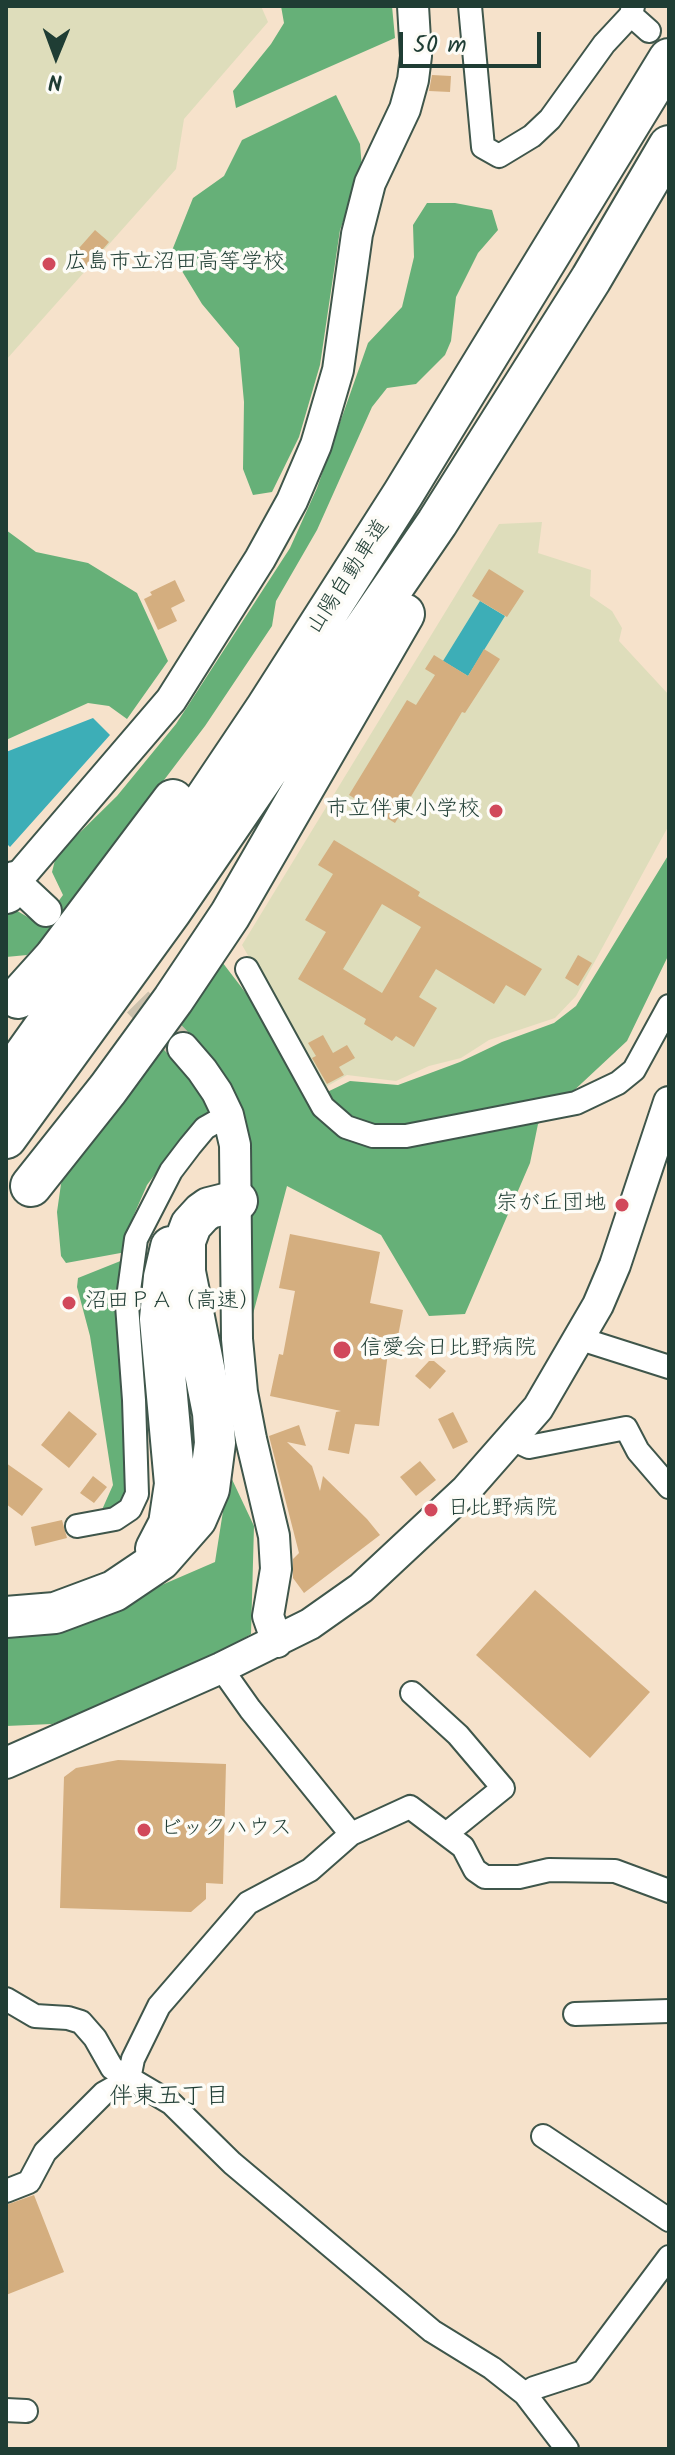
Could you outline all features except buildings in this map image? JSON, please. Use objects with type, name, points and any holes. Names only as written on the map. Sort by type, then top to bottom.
[{"type":"highway","name":"山陽自動車道","points":[[6,1081],[184,832],[403,494],[659,45]]},
{"type":"highway","name":"山陽自動車道","points":[[6,1138],[171,911],[437,523],[591,279],[669,146]]},
{"type":"highway","points":[[31,1186],[108,1089],[230,915],[415,594],[591,279]]},
{"type":"highway","points":[[18,998],[54,958],[403,494]]},
{"type":"highway","points":[[6,1610],[55,1606],[88,1595],[129,1574],[159,1546],[172,1513],[175,1484],[161,1337],[161,1299],[168,1255],[176,1232],[192,1212],[209,1205],[237,1201]]},
{"type":"highway","points":[[6,1617],[55,1613],[114,1591],[160,1560],[196,1519],[211,1481],[215,1443],[213,1413],[185,1272],[185,1241],[191,1225],[202,1213],[209,1208],[237,1201]]},
{"type":"street","points":[[46,911],[8,887],[171,700],[260,559],[292,501],[316,445],[338,370],[357,234],[370,183],[405,109],[413,80],[416,56],[413,6]]},
{"type":"street","points":[[470,6],[483,147],[499,156],[532,136],[550,119],[632,10],[659,45]]},
{"type":"street","points":[[247,969],[323,1107],[346,1127],[373,1136],[406,1136],[576,1103],[618,1083],[634,1070],[669,1006]]},
{"type":"street","points":[[183,1048],[202,1070],[228,1115],[235,1145],[237,1339],[242,1392],[274,1536],[276,1569],[268,1616],[277,1642]]},
{"type":"street","points":[[6,1763],[221,1668],[310,1624],[361,1588],[466,1490],[538,1408],[581,1339],[615,1265],[669,1102]]},
{"type":"street","points":[[77,1526],[115,1519],[130,1509],[137,1494],[127,1305],[130,1262],[136,1239],[171,1171],[205,1128],[228,1115]]},
{"type":"street","points":[[581,1339],[669,1367]]},
{"type":"street","points":[[512,1439],[529,1447],[626,1428],[638,1451],[669,1487]]},
{"type":"street","points":[[221,1668],[250,1709],[351,1834]]},
{"type":"street","points":[[412,1693],[458,1735],[503,1788],[446,1834]]},
{"type":"street","points":[[6,2191],[29,2182],[45,2152],[104,2093],[129,2079],[133,2059],[159,2006],[248,1903],[310,1870],[351,1834],[410,1807],[463,1847],[475,1870],[485,1877],[519,1877],[549,1870],[615,1871],[669,1891]]},
{"type":"street","points":[[6,1999],[35,2016],[81,2022],[95,2038],[112,2068],[171,2103],[232,2163],[432,2331],[492,2368],[525,2394],[567,2449]]},
{"type":"street","points":[[575,2014],[669,2011]]},
{"type":"street","points":[[543,2136],[669,2220]]},
{"type":"street","points":[[525,2394],[534,2388],[583,2372],[669,2257]]},
{"type":"shaded area","name":"広島市立沼田高等学校","points":[[6,6],[261,6],[268,22],[184,119],[176,169],[6,360]]},
{"type":"shaded area","name":"市立伴東小学校","points":[[542,522],[538,553],[591,570],[590,596],[612,611],[622,628],[619,641],[669,695],[669,825],[576,996],[555,1018],[489,1040],[461,1058],[429,1066],[396,1081],[347,1075],[324,1088],[242,945],[499,524]]},
{"type":"green space","points":[[281,6],[392,6],[395,38],[236,108],[233,91],[284,23]]},
{"type":"green space","points":[[336,95],[360,144],[362,168],[340,230],[320,365],[299,437],[272,492],[253,495],[243,469],[244,402],[239,348],[202,304],[171,253],[193,198],[224,176],[242,140]]},
{"type":"green space","points":[[427,203],[455,203],[492,210],[498,230],[478,253],[456,297],[451,341],[445,355],[416,384],[387,388],[372,407],[317,530],[276,601],[272,626],[205,726],[48,933],[27,955],[6,957],[6,908],[9,906],[41,925],[63,895],[52,872],[56,856],[117,796],[176,724],[290,548],[317,488],[368,343],[402,307],[414,257],[413,225]]},
{"type":"green space","points":[[6,530],[36,552],[88,563],[137,593],[168,661],[127,719],[109,706],[88,703],[6,740]]},
{"type":"green space","points":[[669,854],[669,954],[627,1041],[538,1124],[530,1163],[465,1314],[429,1316],[381,1235],[287,1186],[244,1348],[245,1197],[207,1099],[208,1113],[189,1129],[147,1185],[133,1217],[126,1252],[66,1263],[61,1256],[57,1212],[72,1147],[216,954],[323,1094],[350,1081],[398,1085],[554,1023],[576,1006]]},
{"type":"green space","points":[[123,1260],[119,1303],[127,1497],[116,1509],[101,1512],[113,1485],[90,1336],[77,1287],[78,1278]]},
{"type":"green space","points":[[229,1473],[254,1526],[251,1634],[208,1660],[95,1710],[52,1724],[6,1726],[6,1625],[127,1600],[215,1562]]},
{"type":"water","points":[[480,601],[505,616],[468,676],[443,661]]},
{"type":"water","points":[[93,718],[110,735],[10,847],[6,843],[6,752]]},
{"type":"tunnel","points":[[106,970],[183,1048]]},
{"type":"place","name":"広島市立沼田高等学校","points":[[49,264]]},
{"type":"place","name":"市立伴東小学校","points":[[496,811]]},
{"type":"place","name":"宗が丘団地","points":[[622,1205]]},
{"type":"place","name":"沼田ＰＡ（高速）","points":[[69,1303]]},
{"type":"place","name":"信愛会日比野病院","points":[[342,1350]]},
{"type":"place","name":"日比野病院","points":[[431,1510]]},
{"type":"place","name":"ビックハウス","points":[[144,1830]]},
{"type":"district","name":"伴東五丁目","points":[[169,2099]]}]
